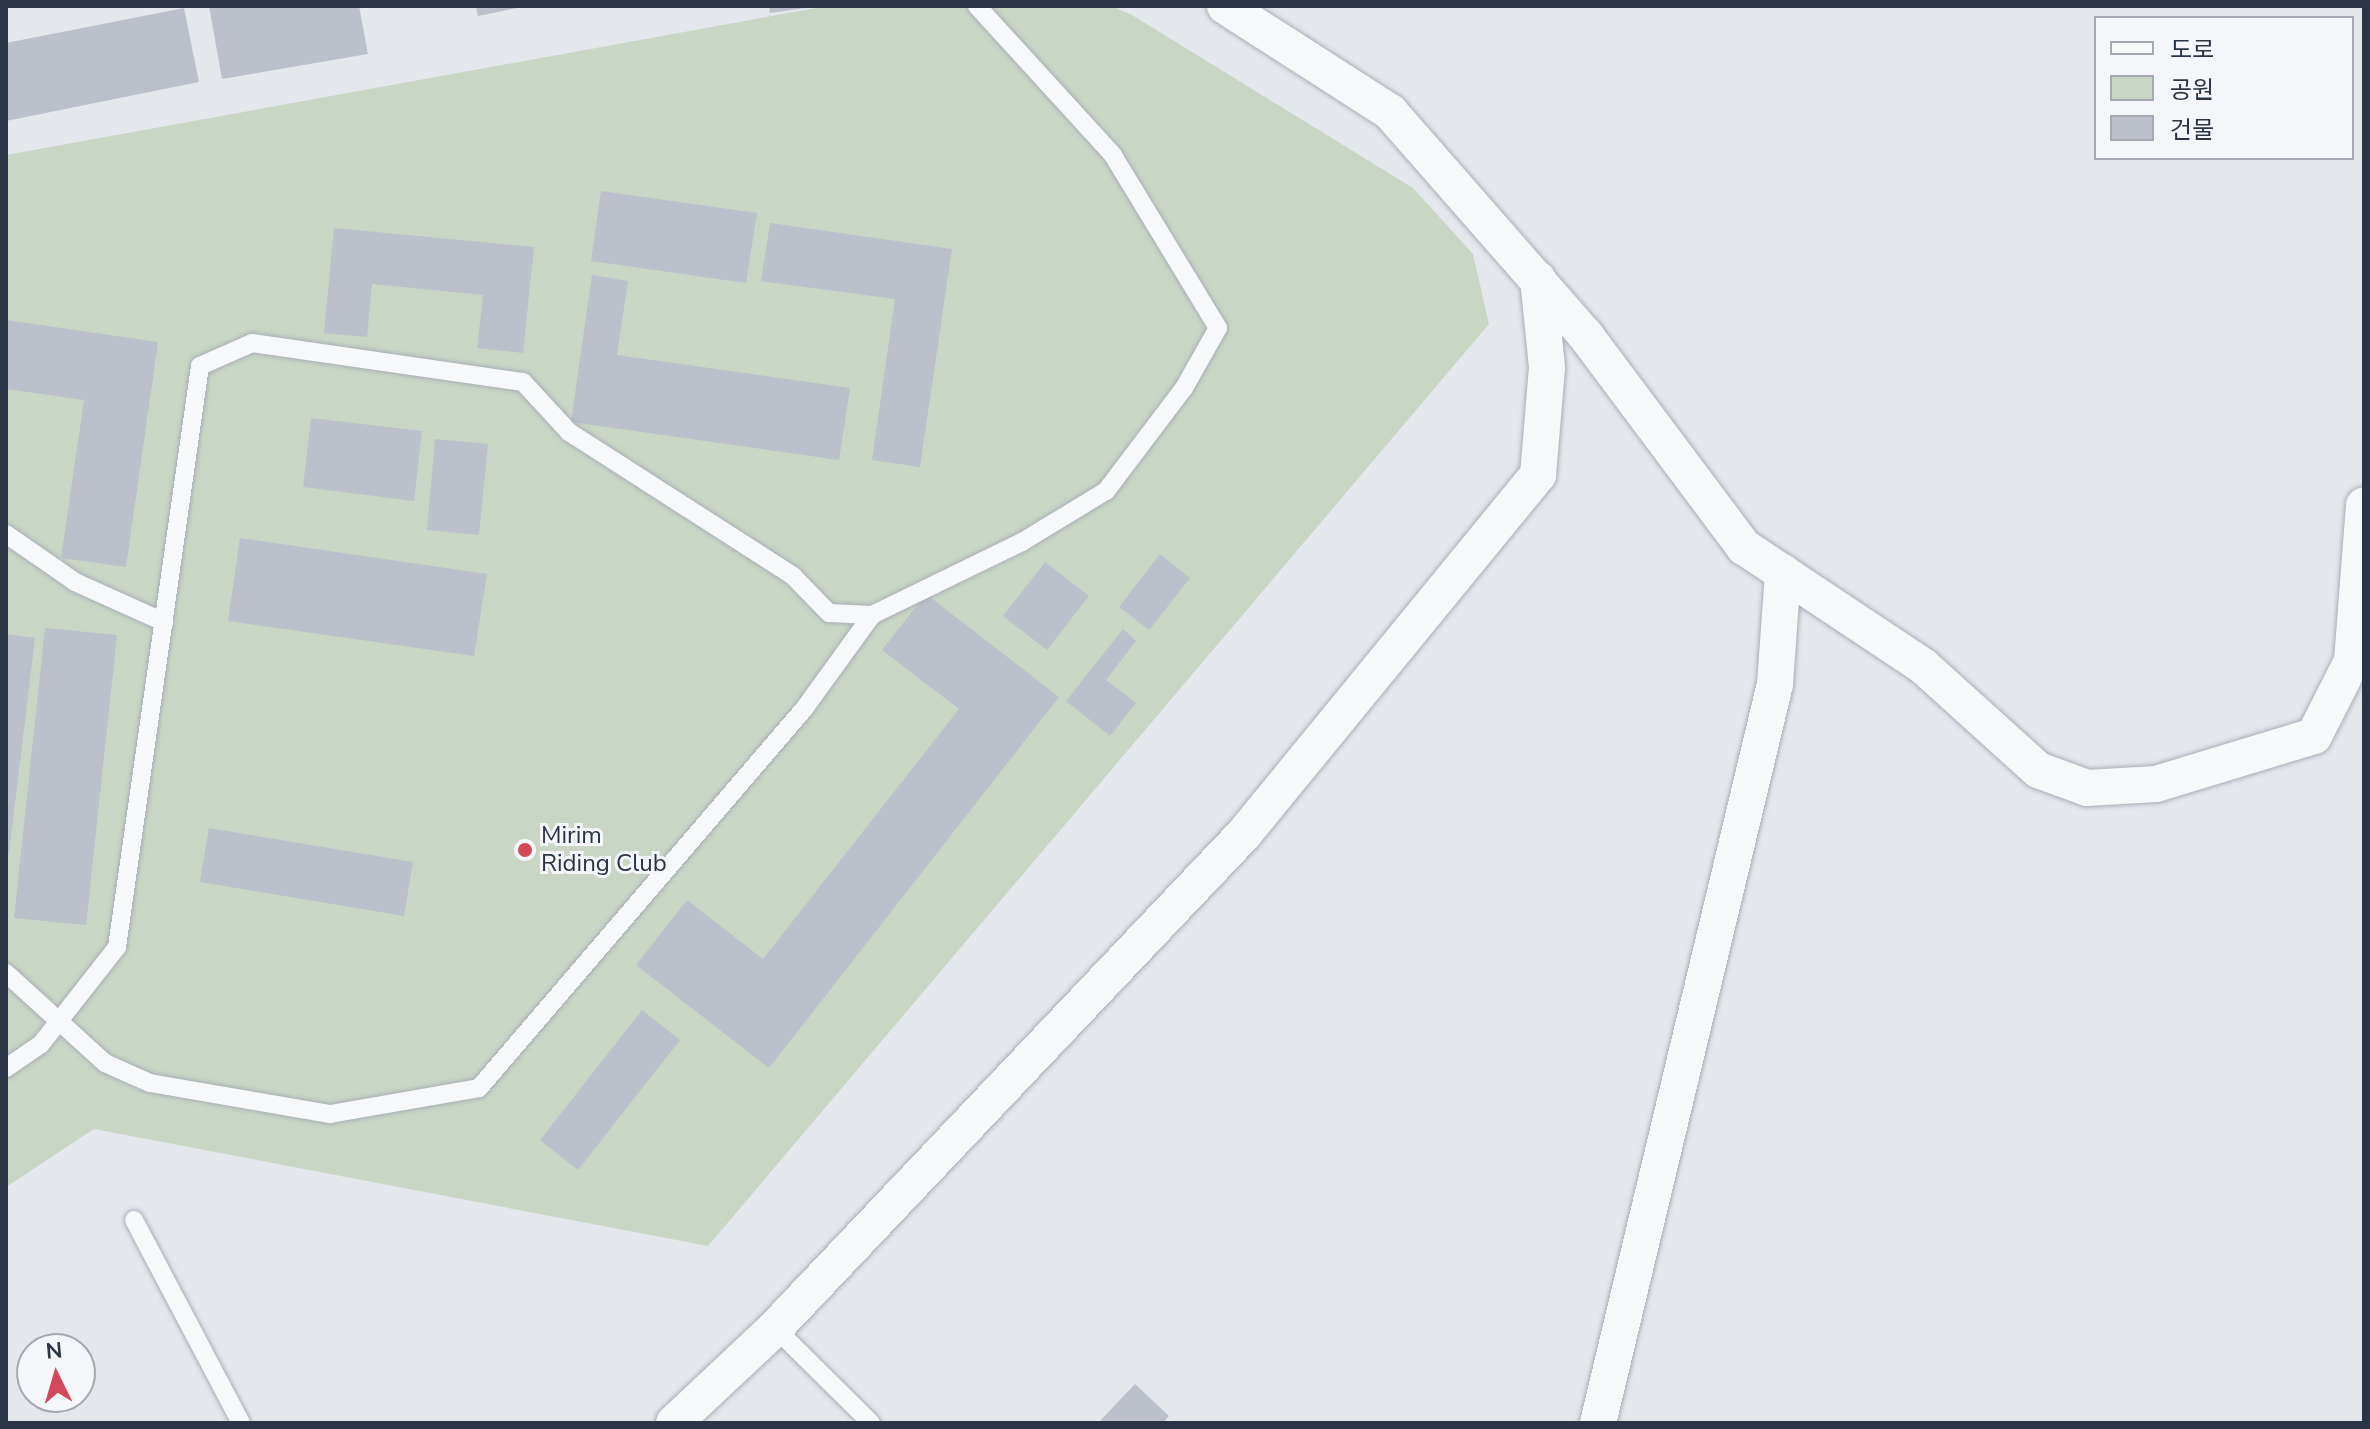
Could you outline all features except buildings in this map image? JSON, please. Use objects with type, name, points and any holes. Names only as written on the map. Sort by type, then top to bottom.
[{"type":"street","points":[[1225,6],[1390,112],[1538,279],[1744,547],[1923,666],[2038,770],[2087,788],[2156,784],[2314,736],[2352,661],[2364,505]]},
{"type":"street","points":[[674,1423],[775,1328],[1244,834],[1538,475],[1547,367],[1538,279]]},
{"type":"street","points":[[1598,1423],[1775,684],[1783,572]]},
{"type":"lane","points":[[6,973],[62,1017],[105,1063],[150,1083],[252,1104],[330,1114],[479,1088],[794,721],[872,615],[1022,542],[1106,491],[1184,388],[1218,328],[1113,155],[977,6]]},
{"type":"lane","points":[[6,1068],[41,1044],[117,947],[200,366],[252,343],[523,382],[569,432],[793,576],[829,613],[872,615]]},
{"type":"lane","points":[[6,534],[75,582],[164,622]]},
{"type":"lane","points":[[134,1220],[241,1423]]},
{"type":"lane","points":[[775,1328],[871,1423]]},
{"type":"green space","name":"Mirim Riding Club","points":[[827,6],[1111,6],[1132,15],[1413,188],[1473,254],[1489,324],[708,1246],[94,1129],[6,1187],[6,155]]},
{"type":"place","name":"Mirim Riding Club","points":[[525,850]]}]
